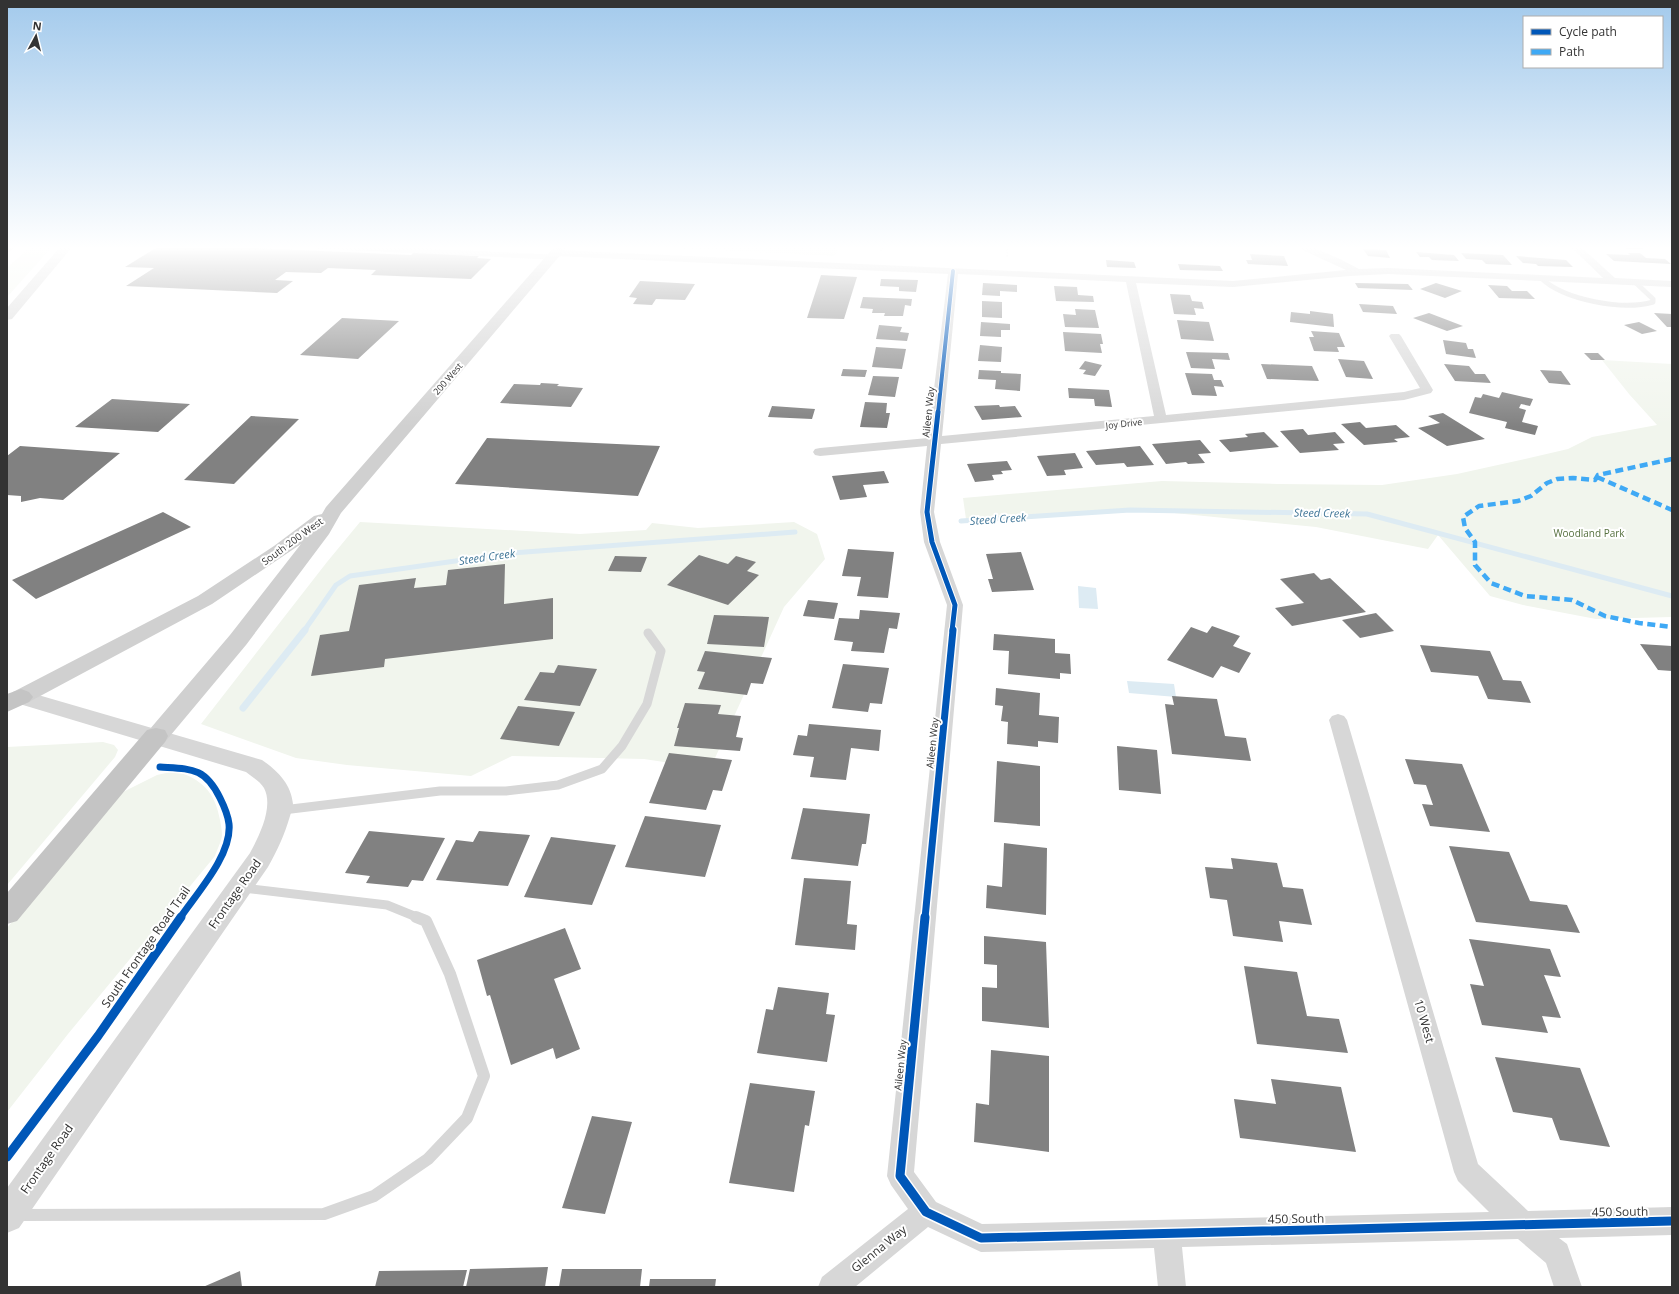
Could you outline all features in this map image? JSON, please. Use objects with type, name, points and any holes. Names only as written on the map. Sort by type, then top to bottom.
[{"type":"highway","points":[[7,913],[156,736]]},
{"type":"main road","name":"200 West","points":[[333,511],[510,306]]},
{"type":"main road","name":"South 200 West","points":[[14,701],[205,600],[281,550],[333,511]]},
{"type":"main road","name":"South 200 West","points":[[156,736],[238,640],[322,530],[333,511]]},
{"type":"street","points":[[7,316],[15,306]]},
{"type":"street","name":"Aileen Way","points":[[926,1212],[900,1176],[955,605],[932,542],[927,512],[949,306]]},
{"type":"street","points":[[1136,306],[1161,420]]},
{"type":"street","name":"Joy Drive","points":[[820,452],[1404,396],[1427,390],[1395,336]]},
{"type":"street","name":"Frontage Road","points":[[7,1215],[259,860],[270,840],[280,810],[276,786],[267,775],[254,766],[156,736],[14,701]]},
{"type":"street","name":"10 West","points":[[1338,720],[1467,1172],[1522,1224],[1557,1254],[1568,1287]]},
{"type":"street","name":"450 South","points":[[926,1212],[981,1238],[1672,1221]]},
{"type":"street","name":"Glenna Way","points":[[832,1287],[926,1212]]},
{"type":"street","points":[[1166,1234],[1172,1287]]},
{"type":"lane","points":[[280,810],[440,791],[506,790],[558,785],[602,769],[622,746],[647,704],[662,651],[648,633]]},
{"type":"lane","points":[[7,1215],[324,1214],[374,1196],[428,1159],[467,1118],[484,1076],[450,974],[426,921],[387,906],[240,888]]},
{"type":"green space","name":"Woodland Park","points":[[1602,360],[1672,364],[1672,617],[1596,619],[1523,605],[1490,596],[1438,535],[1428,549],[1316,527],[1134,509],[966,519],[963,498],[1162,481],[1382,485],[1457,474],[1568,449],[1592,437],[1657,425],[1629,394]]},
{"type":"green space","points":[[360,522],[580,534],[646,530],[652,523],[698,528],[794,522],[817,534],[825,559],[784,607],[710,769],[644,759],[512,756],[471,776],[347,765],[296,758],[201,724]]},
{"type":"green space","points":[[103,742],[114,745],[118,750],[115,757],[7,885],[7,747]]},
{"type":"green space","points":[[175,771],[193,778],[200,783],[211,794],[215,802],[218,810],[222,836],[215,856],[68,1034],[7,1112],[7,928],[119,794],[157,775]]},
{"type":"shaded area","points":[[1078,586],[1096,588],[1098,609],[1079,608]]},
{"type":"shaded area","points":[[1127,681],[1174,684],[1176,697],[1129,693]]},
{"type":"building","points":[[811,306],[848,306],[844,319],[807,318]]},
{"type":"building","points":[[860,306],[905,306],[903,316],[884,316],[885,313],[872,313],[873,309],[860,308]]},
{"type":"building","points":[[982,306],[1002,306],[1002,318],[982,317]]},
{"type":"building","points":[[1172,306],[1203,306],[1204,309],[1194,308],[1196,315],[1174,314]]},
{"type":"building","points":[[1360,306],[1393,306],[1397,314],[1363,312]]},
{"type":"building","points":[[1075,309],[1095,310],[1099,328],[1065,327],[1063,314],[1076,315]]},
{"type":"building","points":[[1310,311],[1333,314],[1334,327],[1290,322],[1291,312],[1310,314]]},
{"type":"building","points":[[1429,313],[1463,326],[1447,331],[1413,318]]},
{"type":"building","points":[[1654,313],[1672,314],[1672,327],[1667,327]]},
{"type":"building","points":[[342,318],[399,321],[358,359],[300,355]]},
{"type":"building","points":[[1177,320],[1209,322],[1214,341],[1181,339]]},
{"type":"building","points":[[981,322],[1010,324],[1010,330],[1001,330],[1001,337],[980,336]]},
{"type":"building","points":[[1639,322],[1657,331],[1642,334],[1624,325]]},
{"type":"building","points":[[879,325],[902,327],[900,332],[909,333],[907,341],[876,339]]},
{"type":"building","points":[[1311,331],[1339,333],[1345,347],[1337,347],[1339,352],[1314,351],[1309,337],[1314,337]]},
{"type":"building","points":[[1063,332],[1101,334],[1103,344],[1100,344],[1102,353],[1065,351]]},
{"type":"building","points":[[1443,340],[1466,343],[1468,349],[1473,349],[1476,358],[1446,354]]},
{"type":"building","points":[[980,345],[1002,347],[1001,362],[978,361]]},
{"type":"building","points":[[876,347],[906,349],[902,369],[872,367]]},
{"type":"building","points":[[1186,352],[1228,353],[1230,360],[1212,359],[1215,369],[1191,368]]},
{"type":"building","points":[[1584,353],[1598,353],[1605,360],[1591,360]]},
{"type":"building","points":[[1338,359],[1364,361],[1373,379],[1346,377]]},
{"type":"building","points":[[1085,361],[1102,365],[1095,376],[1083,374],[1086,370],[1079,369]]},
{"type":"building","points":[[1261,364],[1312,366],[1319,381],[1267,379]]},
{"type":"building","points":[[1444,364],[1469,366],[1475,374],[1485,374],[1491,383],[1455,381]]},
{"type":"building","points":[[843,369],[867,370],[865,377],[841,376]]},
{"type":"building","points":[[979,370],[1021,374],[1020,391],[995,389],[996,380],[978,379]]},
{"type":"building","points":[[1540,370],[1561,371],[1571,385],[1549,383]]},
{"type":"building","points":[[1185,373],[1212,374],[1214,380],[1221,380],[1224,387],[1214,386],[1217,396],[1192,395]]},
{"type":"building","points":[[873,376],[899,377],[895,397],[868,395]]},
{"type":"building","points":[[541,383],[583,388],[571,407],[500,403],[514,384],[540,385]]},
{"type":"building","points":[[1068,388],[1109,390],[1112,407],[1095,406],[1094,399],[1069,398]]},
{"type":"building","points":[[1502,392],[1533,399],[1530,406],[1521,404],[1519,408],[1526,410],[1522,422],[1538,426],[1535,435],[1505,428],[1507,422],[1469,413],[1475,397],[1481,398],[1483,394],[1499,398]]},
{"type":"building","points":[[112,399],[190,404],[158,432],[75,427]]},
{"type":"building","points":[[865,402],[887,403],[886,413],[890,413],[887,428],[860,427]]},
{"type":"building","points":[[999,405],[1000,407],[1015,406],[1022,417],[982,420],[974,406]]},
{"type":"building","points":[[772,406],[815,409],[812,419],[768,417]]},
{"type":"building","points":[[1443,413],[1485,439],[1447,446],[1418,428],[1440,423],[1428,416]]},
{"type":"building","points":[[251,416],[299,419],[234,484],[184,480]]},
{"type":"building","points":[[1360,422],[1366,428],[1396,425],[1410,437],[1394,439],[1398,442],[1364,445],[1341,424]]},
{"type":"building","points":[[1303,429],[1308,435],[1335,432],[1345,443],[1333,444],[1339,450],[1300,453],[1280,431]]},
{"type":"building","points":[[1264,432],[1279,447],[1230,452],[1219,440],[1248,437],[1245,434]]},
{"type":"building","points":[[487,438],[660,446],[638,496],[455,484]]},
{"type":"building","points":[[1200,440],[1211,453],[1198,454],[1205,463],[1188,464],[1186,462],[1166,464],[1152,444]]},
{"type":"building","points":[[20,446],[120,453],[63,500],[40,498],[21,502],[21,496],[7,495],[7,456]]},
{"type":"building","points":[[1140,446],[1154,465],[1127,467],[1124,463],[1096,465],[1086,451]]},
{"type":"building","points":[[1075,453],[1083,468],[1064,470],[1066,475],[1047,476],[1037,456]]},
{"type":"building","points":[[1007,461],[1012,470],[1001,471],[1003,474],[992,475],[994,480],[975,482],[967,464]]},
{"type":"building","points":[[884,471],[889,483],[863,485],[867,497],[840,500],[832,476]]},
{"type":"building","points":[[163,512],[191,527],[36,599],[12,580]]},
{"type":"building","points":[[848,549],[894,552],[888,598],[857,596],[861,577],[842,576]]},
{"type":"building","points":[[1021,552],[1034,590],[992,592],[988,579],[993,579],[986,554]]},
{"type":"building","points":[[699,555],[728,564],[736,556],[756,562],[747,571],[759,575],[728,605],[667,585]]},
{"type":"building","points":[[615,556],[647,557],[641,572],[608,571]]},
{"type":"building","points":[[505,564],[504,604],[553,598],[553,639],[385,659],[384,667],[311,676],[320,635],[349,631],[359,585],[416,578],[414,588],[446,585],[448,570]]},
{"type":"building","points":[[1314,573],[1321,580],[1330,578],[1366,612],[1292,626],[1275,608],[1304,603],[1280,579]]},
{"type":"building","points":[[808,600],[838,603],[834,619],[803,616]]},
{"type":"building","points":[[860,610],[900,613],[897,629],[889,628],[884,653],[851,651],[853,642],[834,640],[839,618],[859,619]]},
{"type":"building","points":[[1376,613],[1394,631],[1360,638],[1342,620]]},
{"type":"building","points":[[714,615],[769,617],[764,647],[707,644]]},
{"type":"building","points":[[1212,626],[1240,636],[1233,646],[1251,653],[1239,673],[1221,666],[1213,678],[1167,660],[1191,627],[1207,633]]},
{"type":"building","points":[[994,634],[1055,639],[1055,653],[1070,654],[1071,674],[1060,673],[1060,679],[1008,674],[1009,651],[993,650]]},
{"type":"building","points":[[1640,644],[1672,646],[1672,671],[1658,670]]},
{"type":"building","points":[[1420,645],[1490,651],[1503,680],[1521,681],[1531,703],[1488,699],[1478,676],[1431,672]]},
{"type":"building","points":[[705,651],[772,658],[763,684],[751,683],[747,695],[698,689],[705,672],[697,671]]},
{"type":"building","points":[[843,664],[889,668],[882,704],[870,703],[868,712],[832,708]]},
{"type":"building","points":[[558,665],[597,669],[580,706],[524,700],[540,672],[554,673]]},
{"type":"building","points":[[996,688],[1040,693],[1039,715],[1059,717],[1058,743],[1038,741],[1038,747],[1007,744],[1008,722],[1001,721],[1003,706],[995,705]]},
{"type":"building","points":[[1172,696],[1217,699],[1225,736],[1246,738],[1251,761],[1172,754],[1165,704],[1174,705]]},
{"type":"building","points":[[685,703],[721,705],[718,714],[741,716],[736,737],[743,738],[740,751],[674,746],[679,728],[677,728]]},
{"type":"building","points":[[518,706],[575,712],[559,746],[500,739]]},
{"type":"building","points":[[809,724],[881,730],[879,751],[851,748],[846,780],[810,777],[814,757],[793,755],[798,735],[807,736]]},
{"type":"building","points":[[1117,746],[1157,750],[1161,794],[1119,790]]},
{"type":"building","points":[[669,753],[732,760],[722,791],[713,790],[706,810],[649,803]]},
{"type":"building","points":[[1405,759],[1462,764],[1490,832],[1430,826],[1422,804],[1433,805],[1426,785],[1414,784]]},
{"type":"building","points":[[997,761],[1040,766],[1040,826],[994,822]]},
{"type":"building","points":[[803,808],[870,814],[866,844],[862,844],[858,866],[791,859]]},
{"type":"building","points":[[645,816],[721,825],[705,877],[625,867]]},
{"type":"building","points":[[369,831],[445,838],[423,881],[412,880],[408,887],[366,883],[370,876],[345,873]]},
{"type":"building","points":[[479,831],[530,835],[508,886],[436,880],[456,840],[473,842]]},
{"type":"building","points":[[551,837],[616,845],[592,905],[524,897]]},
{"type":"building","points":[[1004,843],[1047,848],[1046,915],[986,908],[987,885],[1002,887]]},
{"type":"building","points":[[1449,846],[1509,852],[1530,901],[1567,905],[1580,933],[1476,922]]},
{"type":"building","points":[[1231,858],[1277,863],[1283,887],[1303,889],[1312,925],[1279,921],[1283,942],[1233,936],[1227,900],[1210,898],[1205,867],[1233,869]]},
{"type":"building","points":[[804,878],[851,881],[847,924],[857,925],[855,950],[795,945]]},
{"type":"building","points":[[565,928],[581,969],[554,979],[580,1049],[556,1059],[553,1048],[511,1065],[490,995],[487,996],[477,960]]},
{"type":"building","points":[[984,936],[1046,942],[1049,1028],[982,1021],[982,987],[997,988],[997,965],[984,964]]},
{"type":"building","points":[[1469,939],[1550,949],[1561,977],[1544,975],[1561,1018],[1542,1016],[1548,1033],[1482,1025],[1470,984],[1484,986]]},
{"type":"building","points":[[1244,966],[1297,972],[1307,1016],[1339,1019],[1348,1053],[1257,1044]]},
{"type":"building","points":[[778,987],[829,993],[826,1014],[835,1015],[827,1062],[757,1053],[766,1009],[773,1010]]},
{"type":"building","points":[[991,1050],[1049,1056],[1049,1152],[974,1142],[976,1103],[989,1105]]},
{"type":"building","points":[[1495,1057],[1580,1068],[1610,1147],[1560,1140],[1552,1118],[1513,1112]]},
{"type":"building","points":[[1271,1079],[1341,1087],[1356,1152],[1240,1138],[1234,1099],[1276,1104]]},
{"type":"building","points":[[750,1083],[815,1091],[809,1126],[805,1125],[794,1192],[729,1183]]},
{"type":"building","points":[[592,1116],[632,1122],[605,1214],[562,1208]]},
{"type":"building","points":[[548,1267],[545,1287],[466,1287],[470,1269]]},
{"type":"building","points":[[562,1269],[642,1269],[640,1287],[559,1287]]},
{"type":"building","points":[[467,1270],[463,1287],[375,1287],[379,1271]]},
{"type":"building","points":[[240,1271],[242,1287],[203,1287]]},
{"type":"building","points":[[650,1279],[716,1279],[715,1287],[649,1287]]},
{"type":"waterway","name":"Steed Creek","points":[[961,521],[1130,510],[1367,514],[1672,596]]},
{"type":"waterway","name":"Steed Creek","points":[[304,631],[336,585],[350,576],[512,553],[795,532]]},
{"type":"waterway","name":"Steed Creek","points":[[243,708],[305,630]]},
{"type":"marked path","points":[[1672,459],[1598,475],[1595,480],[1573,478],[1557,479],[1547,483],[1531,496],[1518,501],[1479,506],[1463,517],[1465,528],[1475,542],[1475,565],[1491,583],[1525,596],[1572,600],[1605,616],[1639,623],[1672,627]]},
{"type":"marked path","points":[[1597,477],[1672,510]]},
{"type":"cycle path","points":[[949,306],[927,512],[932,542],[955,605],[900,1176],[926,1212],[981,1238],[1672,1221]]},
{"type":"cycle path","name":"South Frontage Road Trail","points":[[7,1157],[143,974],[205,883],[222,853],[229,832],[229,824],[224,804],[213,785],[198,772],[191,769],[160,767]]}]
